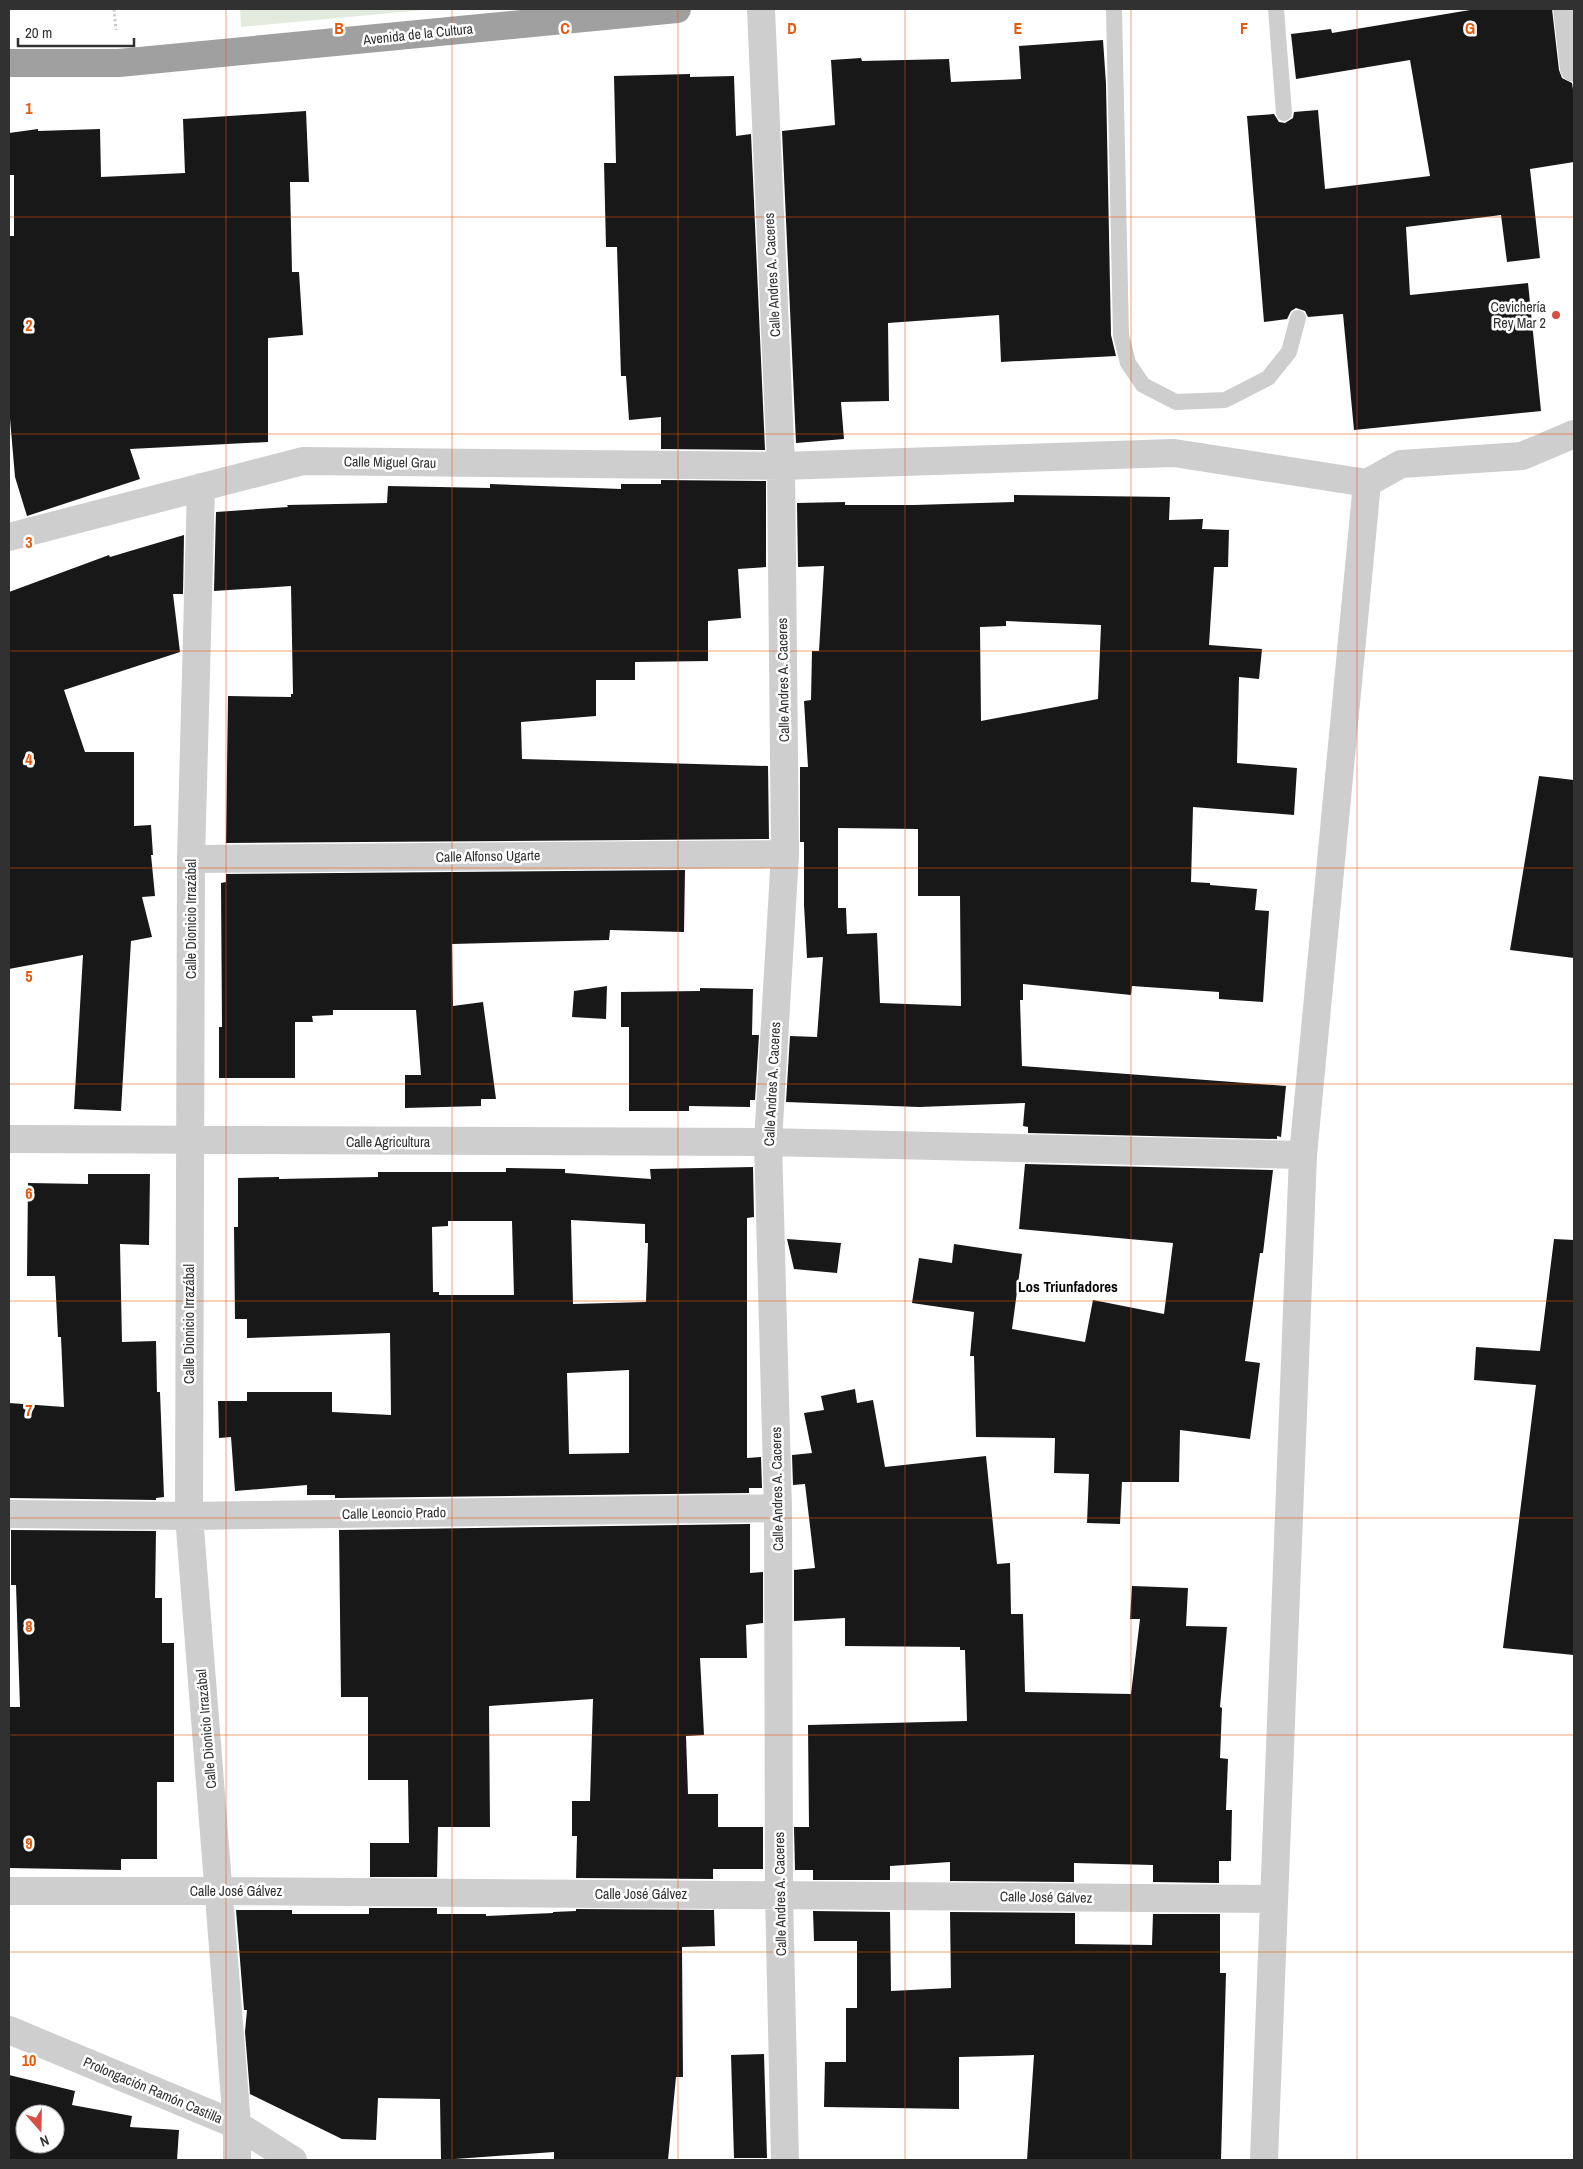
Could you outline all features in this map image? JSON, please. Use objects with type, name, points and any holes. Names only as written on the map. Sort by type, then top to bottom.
[{"type":"highway","name":"Avenida de la Cultura","points":[[9,63],[119,63],[677,9]]},
{"type":"street","name":"Calle Andres A. Caceres","points":[[761,9],[781,466],[785,854],[768,1142],[778,1508],[780,1895],[785,2160]]},
{"type":"street","points":[[1567,9],[1574,68]]},
{"type":"street","points":[[1264,2160],[1303,1155],[1367,483],[1402,464],[1522,456],[1574,434]]},
{"type":"street","name":"Calle Miguel Grau","points":[[9,537],[303,461],[781,466],[1174,453],[1367,483]]},
{"type":"street","name":"Calle Dionicio Irrazábal","points":[[201,487],[191,859],[189,1516],[237,2125],[238,2160]]},
{"type":"street","name":"Calle Alfonso Ugarte","points":[[191,859],[785,854]]},
{"type":"street","name":"Calle Agricultura","points":[[9,1139],[768,1142],[1303,1155]]},
{"type":"street","name":"Calle Leoncio Prado","points":[[9,1514],[189,1516],[778,1508]]},
{"type":"street","name":"Calle José Gálvez","points":[[9,1891],[1274,1900]]},
{"type":"street","name":"Prolongación Ramón Castilla","points":[[9,2030],[237,2125],[293,2160]]},
{"type":"lane","points":[[1114,9],[1122,335],[1128,364],[1143,385],[1176,402],[1225,400],[1268,378],[1289,352],[1298,318]]},
{"type":"lane","points":[[1276,9],[1284,113]]},
{"type":"shaded area","points":[[240,9],[435,9],[241,27]]},
{"type":"building","points":[[1476,9],[1552,9],[1559,70],[1562,78],[1572,83],[1574,96],[1574,162],[1530,169],[1540,258],[1507,262],[1501,215],[1406,227],[1410,295],[1528,283],[1541,411],[1354,430],[1343,314],[1308,317],[1305,311],[1296,308],[1291,311],[1287,319],[1264,322],[1247,116],[1274,114],[1279,122],[1285,123],[1293,118],[1294,112],[1318,110],[1325,189],[1430,176],[1410,60],[1296,79],[1291,34],[1331,29],[1332,33]]},
{"type":"building","points":[[1103,40],[1106,84],[1111,335],[1116,356],[1001,362],[999,315],[888,323],[889,401],[841,402],[844,439],[796,443],[782,131],[835,125],[831,60],[861,58],[862,61],[949,59],[951,82],[1021,79],[1019,46]]},
{"type":"building","points":[[690,74],[690,77],[734,76],[736,136],[751,134],[765,450],[661,449],[661,417],[629,420],[626,376],[621,376],[617,247],[606,247],[604,163],[616,163],[614,76]]},
{"type":"building","points":[[306,111],[309,182],[290,182],[292,272],[299,272],[303,335],[268,338],[268,442],[130,449],[140,479],[27,516],[15,477],[9,407],[9,236],[14,236],[14,175],[9,175],[9,133],[38,129],[38,131],[100,129],[101,177],[185,173],[183,119]]},
{"type":"building","points":[[661,480],[766,481],[766,567],[738,569],[741,618],[708,621],[708,661],[635,662],[635,680],[596,680],[596,716],[521,722],[522,759],[768,766],[769,839],[226,843],[228,696],[291,697],[291,694],[293,694],[291,586],[214,591],[216,512],[288,507],[287,505],[387,503],[388,486],[490,488],[490,484],[621,489],[621,484],[661,484]]},
{"type":"building","points":[[1014,495],[1170,497],[1169,520],[1203,519],[1202,529],[1229,530],[1228,567],[1214,567],[1209,645],[1262,649],[1259,679],[1239,677],[1237,763],[1297,768],[1294,815],[1193,807],[1191,882],[1257,889],[1255,910],[1269,911],[1263,1002],[1219,999],[1219,992],[1132,986],[1131,995],[1023,984],[1023,1000],[1020,1000],[1022,1066],[1286,1086],[1281,1137],[1277,1136],[1277,1139],[1028,1133],[1028,1127],[1023,1126],[1025,1103],[919,1107],[786,1102],[790,1036],[817,1037],[823,957],[807,958],[804,905],[804,842],[800,842],[800,767],[808,767],[804,701],[811,700],[812,651],[819,651],[824,566],[798,567],[797,503],[845,502],[845,505],[914,505],[1014,502]],"holes":[[[1006,621],[1101,625],[1098,699],[981,721],[980,627],[1006,626]],[[838,828],[918,829],[918,896],[960,896],[961,1006],[880,1003],[877,933],[847,934],[846,908],[838,908]]]},
{"type":"building","points":[[184,535],[183,594],[173,594],[180,652],[64,690],[85,752],[134,752],[134,826],[151,825],[153,855],[151,855],[155,896],[142,897],[152,937],[131,941],[121,1111],[74,1109],[83,955],[9,969],[9,592],[109,555],[110,557]]},
{"type":"building","points":[[1539,776],[1574,780],[1574,958],[1510,950]]},
{"type":"building","points":[[685,870],[684,932],[610,930],[609,940],[452,944],[453,1006],[483,1002],[496,1099],[481,1099],[481,1106],[405,1108],[405,1075],[421,1075],[416,1010],[333,1010],[333,1015],[312,1016],[313,1022],[295,1022],[295,1078],[219,1078],[219,1027],[222,1027],[221,883],[226,882],[226,874]]},
{"type":"building","points":[[607,986],[606,1019],[572,1017],[574,991]]},
{"type":"building","points":[[700,988],[753,989],[752,1035],[759,1035],[755,1100],[750,1100],[750,1107],[689,1106],[689,1111],[629,1111],[629,1027],[621,1027],[621,992],[700,991]]},
{"type":"building","points":[[1025,1164],[1273,1170],[1263,1253],[1260,1253],[1245,1361],[1260,1363],[1250,1439],[1180,1430],[1179,1482],[1122,1482],[1120,1524],[1087,1523],[1089,1474],[1054,1473],[1055,1438],[976,1437],[974,1356],[970,1356],[974,1312],[912,1303],[919,1258],[952,1263],[954,1244],[1022,1254],[1012,1329],[1085,1342],[1093,1300],[1164,1314],[1173,1243],[1019,1229]]},
{"type":"building","points":[[753,1167],[754,1217],[747,1218],[747,1458],[761,1457],[762,1488],[749,1488],[749,1493],[339,1498],[335,1498],[335,1495],[307,1495],[307,1485],[235,1491],[231,1437],[219,1438],[218,1401],[247,1401],[247,1392],[332,1392],[332,1412],[391,1415],[390,1333],[247,1338],[247,1319],[235,1319],[234,1227],[238,1227],[238,1178],[378,1177],[378,1172],[506,1172],[506,1168],[565,1169],[565,1173],[651,1179],[650,1169]],"holes":[[[571,1220],[645,1224],[645,1243],[648,1243],[646,1302],[573,1304]],[[448,1221],[512,1221],[514,1295],[439,1295],[439,1292],[433,1292],[432,1227],[448,1226]],[[629,1370],[629,1453],[569,1454],[567,1373]]]},
{"type":"building","points":[[88,1174],[150,1174],[149,1245],[120,1244],[122,1342],[156,1341],[157,1392],[160,1392],[164,1497],[156,1498],[156,1500],[9,1498],[9,1403],[64,1407],[61,1337],[58,1337],[55,1276],[27,1276],[28,1183],[88,1184]]},
{"type":"building","points":[[787,1239],[841,1243],[837,1273],[794,1269]]},
{"type":"building","points":[[1554,1239],[1574,1240],[1574,1655],[1503,1648],[1536,1385],[1474,1380],[1476,1347],[1540,1351]]},
{"type":"building","points":[[855,1389],[857,1403],[873,1400],[885,1467],[986,1456],[997,1564],[1010,1563],[1011,1614],[1023,1614],[1025,1692],[1131,1694],[1140,1619],[1130,1619],[1132,1586],[1188,1588],[1186,1626],[1227,1627],[1220,1707],[1222,1708],[1220,1758],[1228,1759],[1226,1810],[1232,1810],[1231,1861],[1219,1861],[1219,1883],[1153,1882],[1153,1865],[1074,1863],[1074,1882],[950,1881],[950,1862],[890,1866],[890,1880],[813,1880],[813,1870],[795,1870],[794,1827],[809,1827],[808,1725],[967,1721],[965,1650],[960,1650],[960,1647],[845,1646],[845,1618],[794,1621],[794,1570],[815,1568],[805,1484],[793,1485],[792,1455],[812,1453],[804,1413],[824,1410],[821,1396]]},
{"type":"building","points":[[750,1524],[750,1573],[763,1572],[763,1623],[746,1625],[747,1658],[700,1658],[704,1735],[686,1736],[688,1794],[718,1794],[718,1827],[763,1827],[763,1869],[713,1869],[713,1879],[576,1878],[577,1836],[572,1836],[572,1801],[590,1801],[593,1699],[489,1706],[490,1827],[438,1827],[437,1877],[370,1877],[370,1843],[409,1843],[408,1780],[368,1780],[368,1697],[341,1697],[339,1530]]},
{"type":"building","points":[[11,1530],[156,1531],[155,1598],[162,1598],[162,1643],[174,1643],[174,1782],[157,1782],[157,1859],[121,1859],[121,1870],[9,1868],[9,1707],[20,1707],[16,1585],[11,1585]]},
{"type":"building","points":[[369,1908],[437,1908],[437,1914],[486,1914],[486,1916],[553,1913],[576,1911],[576,1909],[714,1910],[715,1946],[682,1947],[683,2077],[676,2077],[668,2160],[554,2160],[554,2152],[441,2160],[440,2099],[378,2098],[376,2140],[342,2139],[250,2094],[245,2032],[247,2010],[244,2010],[236,1910],[292,1910],[292,1914],[369,1914]]},
{"type":"building","points":[[813,1911],[890,1912],[891,1991],[951,1988],[950,1912],[1075,1913],[1075,1944],[1152,1945],[1153,1914],[1220,1914],[1220,1973],[1226,1973],[1221,2160],[1027,2160],[1034,2055],[959,2057],[959,2109],[824,2107],[825,2062],[846,2062],[846,2008],[857,2008],[857,1941],[814,1941]]},
{"type":"building","points":[[764,2054],[767,2158],[734,2158],[731,2055]]},
{"type":"building","points":[[9,2075],[75,2091],[72,2105],[132,2116],[130,2127],[179,2130],[177,2160],[9,2160]]},
{"type":"place","name":"Cevichería Rey Mar 2","points":[[1556,315]]},
{"type":"district","name":"Los Triunfadores","points":[[1068,1287]]}]
